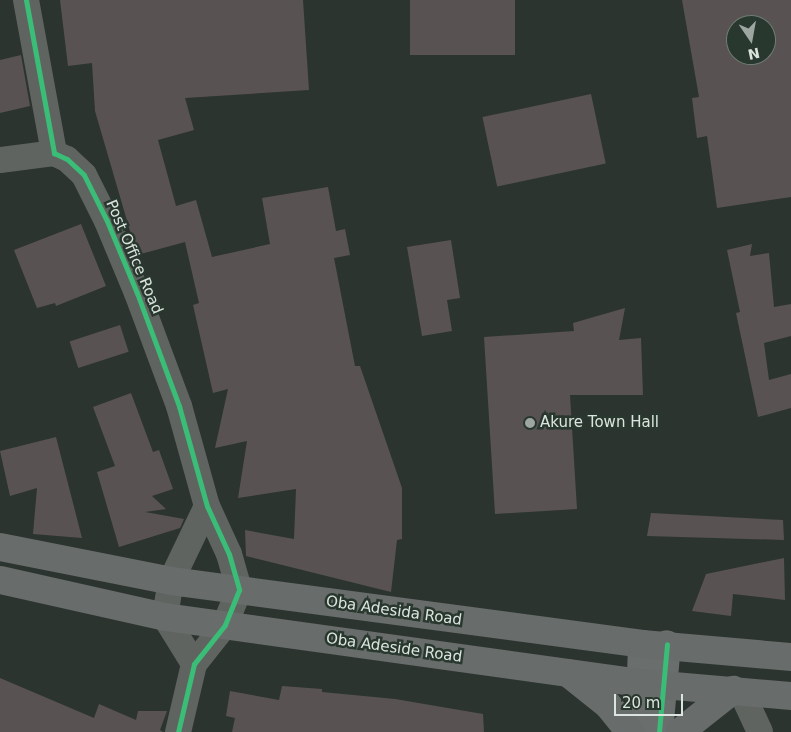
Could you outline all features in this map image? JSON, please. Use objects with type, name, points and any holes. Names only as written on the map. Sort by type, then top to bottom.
[{"type":"main road","name":"Oba Adesida Road","points":[[0,547],[171,581],[654,644],[791,656]]},
{"type":"main road","name":"Oba Adeside Road","points":[[0,580],[164,616],[225,625],[650,684],[791,696]]},
{"type":"main road","points":[[568,673],[608,705],[630,732]]},
{"type":"main road","points":[[680,732],[737,691]]},
{"type":"street","points":[[0,160],[54,153],[26,0]]},
{"type":"street","name":"Post Office Road","points":[[54,153],[67,159],[84,174],[107,221],[137,293],[179,406],[207,506],[228,554],[239,590]]},
{"type":"street","points":[[194,664],[164,616],[171,581],[207,506]]},
{"type":"street","points":[[178,732],[194,664],[225,625],[239,590]]},
{"type":"street","points":[[639,732],[650,684],[654,644]]},
{"type":"street","points":[[650,684],[659,732]]},
{"type":"street","points":[[737,691],[760,732]]},
{"type":"building","points":[[60,0],[303,0],[309,90],[185,98],[194,130],[158,140],[176,206],[196,200],[212,257],[270,244],[262,198],[328,187],[336,231],[345,229],[350,255],[334,258],[355,366],[360,366],[402,488],[402,539],[397,540],[391,592],[246,556],[245,530],[294,539],[296,489],[238,498],[247,441],[215,448],[228,389],[213,393],[193,305],[199,303],[185,242],[137,255],[95,111],[92,63],[68,66]]},
{"type":"building","points":[[410,0],[515,0],[515,55],[410,55]]},
{"type":"building","points":[[682,0],[791,0],[791,197],[717,208],[707,136],[697,138],[692,98],[699,97]]},
{"type":"building","points":[[21,55],[30,106],[0,113],[0,60]]},
{"type":"building","points":[[591,94],[606,163],[497,187],[482,117]]},
{"type":"building","points":[[81,224],[106,286],[56,306],[55,303],[37,308],[14,250]]},
{"type":"building","points":[[451,240],[460,298],[447,300],[452,331],[422,336],[407,247]]},
{"type":"building","points":[[752,244],[750,256],[769,253],[774,307],[791,304],[791,336],[764,343],[769,380],[791,374],[791,408],[758,417],[736,313],[740,312],[727,250]]},
{"type":"building","name":"Akure Town Hall","points":[[625,308],[619,340],[641,338],[643,395],[570,395],[577,509],[495,514],[484,337],[574,331],[573,323]]},
{"type":"building","points":[[120,325],[129,352],[78,368],[70,341]]},
{"type":"building","points":[[131,393],[153,452],[159,450],[173,489],[152,496],[166,509],[145,512],[184,519],[180,528],[119,547],[97,472],[115,466],[93,407]]},
{"type":"building","points":[[56,437],[82,538],[33,534],[37,488],[10,496],[0,451]]},
{"type":"building","points":[[651,513],[783,520],[784,540],[647,536]]},
{"type":"building","points":[[784,558],[785,600],[733,594],[731,616],[692,611],[706,574]]},
{"type":"building","points":[[0,678],[94,718],[99,704],[136,720],[138,711],[167,711],[160,730],[163,732],[0,732]]},
{"type":"building","points":[[282,686],[322,689],[322,692],[395,699],[483,714],[484,732],[232,732],[235,718],[226,716],[230,691],[279,700]]},
{"type":"cycle path","points":[[26,0],[54,153],[67,159],[84,175],[107,221],[137,293],[179,406],[207,506],[229,554],[239,590],[225,625],[194,664],[178,732]]},
{"type":"cycle path","points":[[659,732],[667,644]]},
{"type":"place","name":"Akure Town Hall","points":[[530,423]]}]
